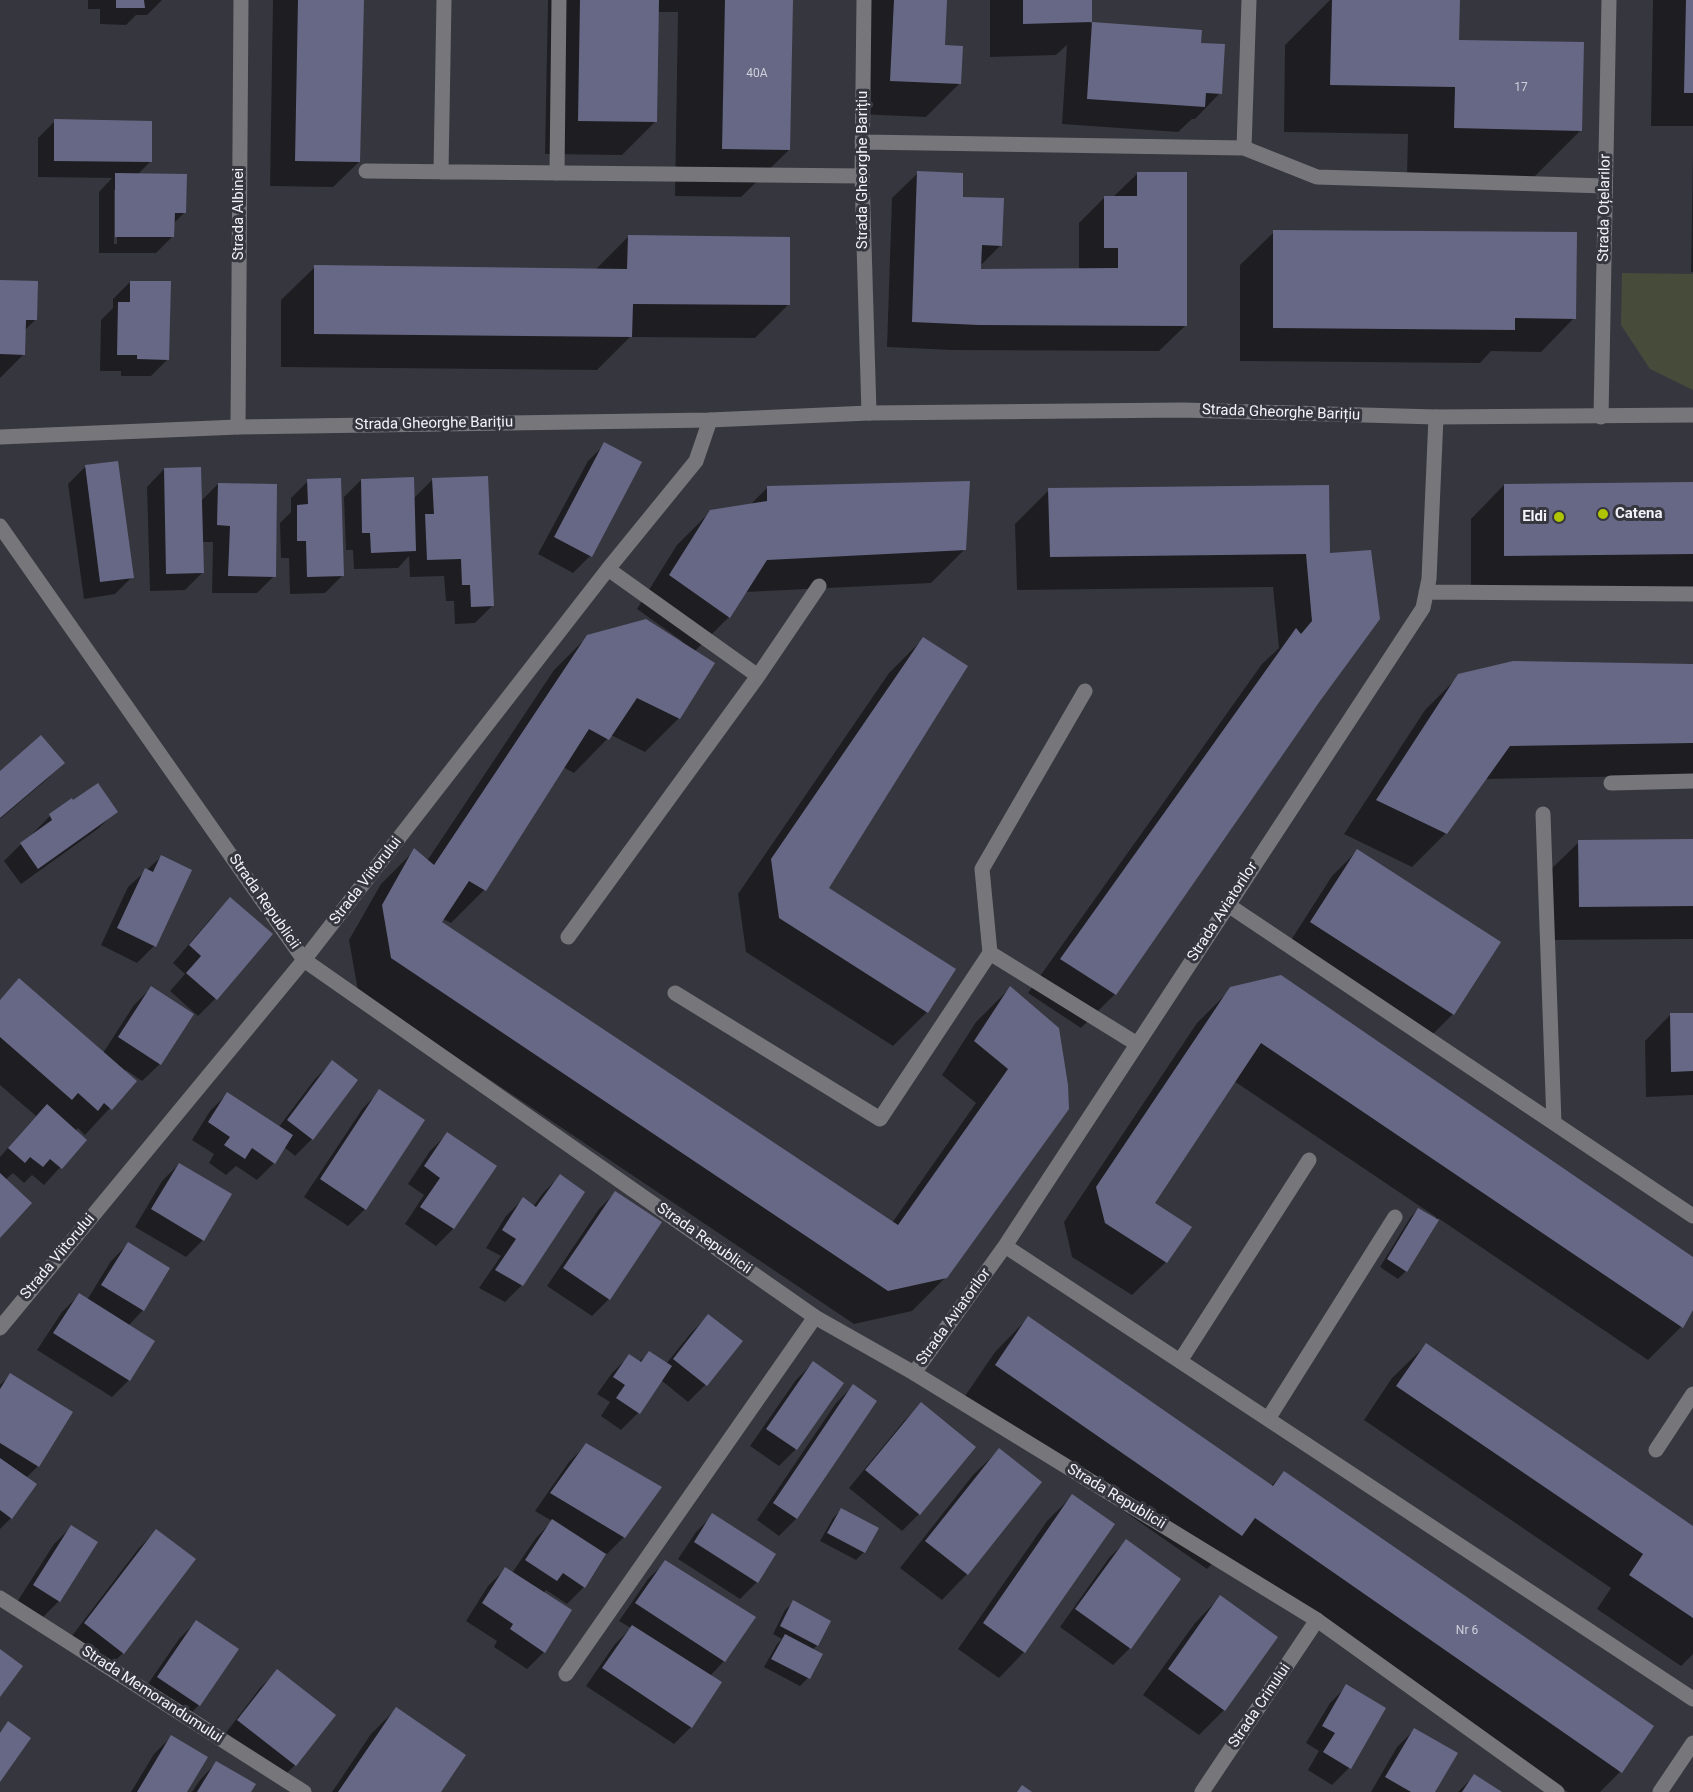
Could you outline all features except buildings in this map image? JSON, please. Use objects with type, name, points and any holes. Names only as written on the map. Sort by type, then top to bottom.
[{"type":"street","name":"Strada Albinei","points":[[238,427],[241,0]]},
{"type":"street","points":[[441,172],[444,0]]},
{"type":"street","points":[[557,173],[559,0]]},
{"type":"street","name":"Strada Gheorghe Barițiu","points":[[864,0],[862,176],[869,412]]},
{"type":"street","points":[[1244,148],[1249,0]]},
{"type":"street","name":"Strada Oțelarilor","points":[[1601,417],[1609,0]]},
{"type":"street","points":[[862,142],[1244,148],[1317,177],[1605,186]]},
{"type":"street","points":[[366,171],[862,176]]},
{"type":"street","name":"Strada Gheorghe Barițiu","points":[[0,437],[238,427],[710,420],[869,412],[1183,410],[1436,417],[1693,416]]},
{"type":"street","name":"Strada Aviatorilor","points":[[914,1373],[1005,1246],[1423,608],[1429,579],[1436,417]]},
{"type":"street","name":"Strada Viitorului","points":[[0,1328],[304,960],[608,569],[696,461],[710,420]]},
{"type":"street","name":"Strada Republicii","points":[[0,526],[304,960],[814,1317],[914,1373],[1317,1620],[1557,1792]]},
{"type":"street","points":[[608,569],[758,676]]},
{"type":"street","points":[[568,937],[758,676],[819,586]]},
{"type":"street","points":[[1426,592],[1693,594]]},
{"type":"street","points":[[675,993],[880,1119],[990,953],[982,869],[1085,692]]},
{"type":"street","points":[[1611,783],[1693,781]]},
{"type":"street","points":[[1543,814],[1554,1123]]},
{"type":"street","points":[[1228,905],[1693,1216]]},
{"type":"street","points":[[990,953],[1137,1044]]},
{"type":"street","points":[[1180,1361],[1309,1160]]},
{"type":"street","points":[[1268,1419],[1395,1217]]},
{"type":"street","points":[[1005,1246],[1693,1699]]},
{"type":"street","points":[[567,1674],[814,1317]]},
{"type":"street","points":[[1656,1450],[1693,1394]]},
{"type":"street","name":"Strada Memorandumului","points":[[0,1598],[304,1792]]},
{"type":"street","name":"Strada Crinului","points":[[1202,1792],[1317,1620]]},
{"type":"street","points":[[1660,1792],[1693,1743]]},
{"type":"green space","points":[[1622,273],[1693,274],[1693,390],[1650,369],[1621,325]]},
{"type":"place","name":"Catena","points":[[1603,514]]},
{"type":"place","name":"Eldi","points":[[1559,517]]}]
